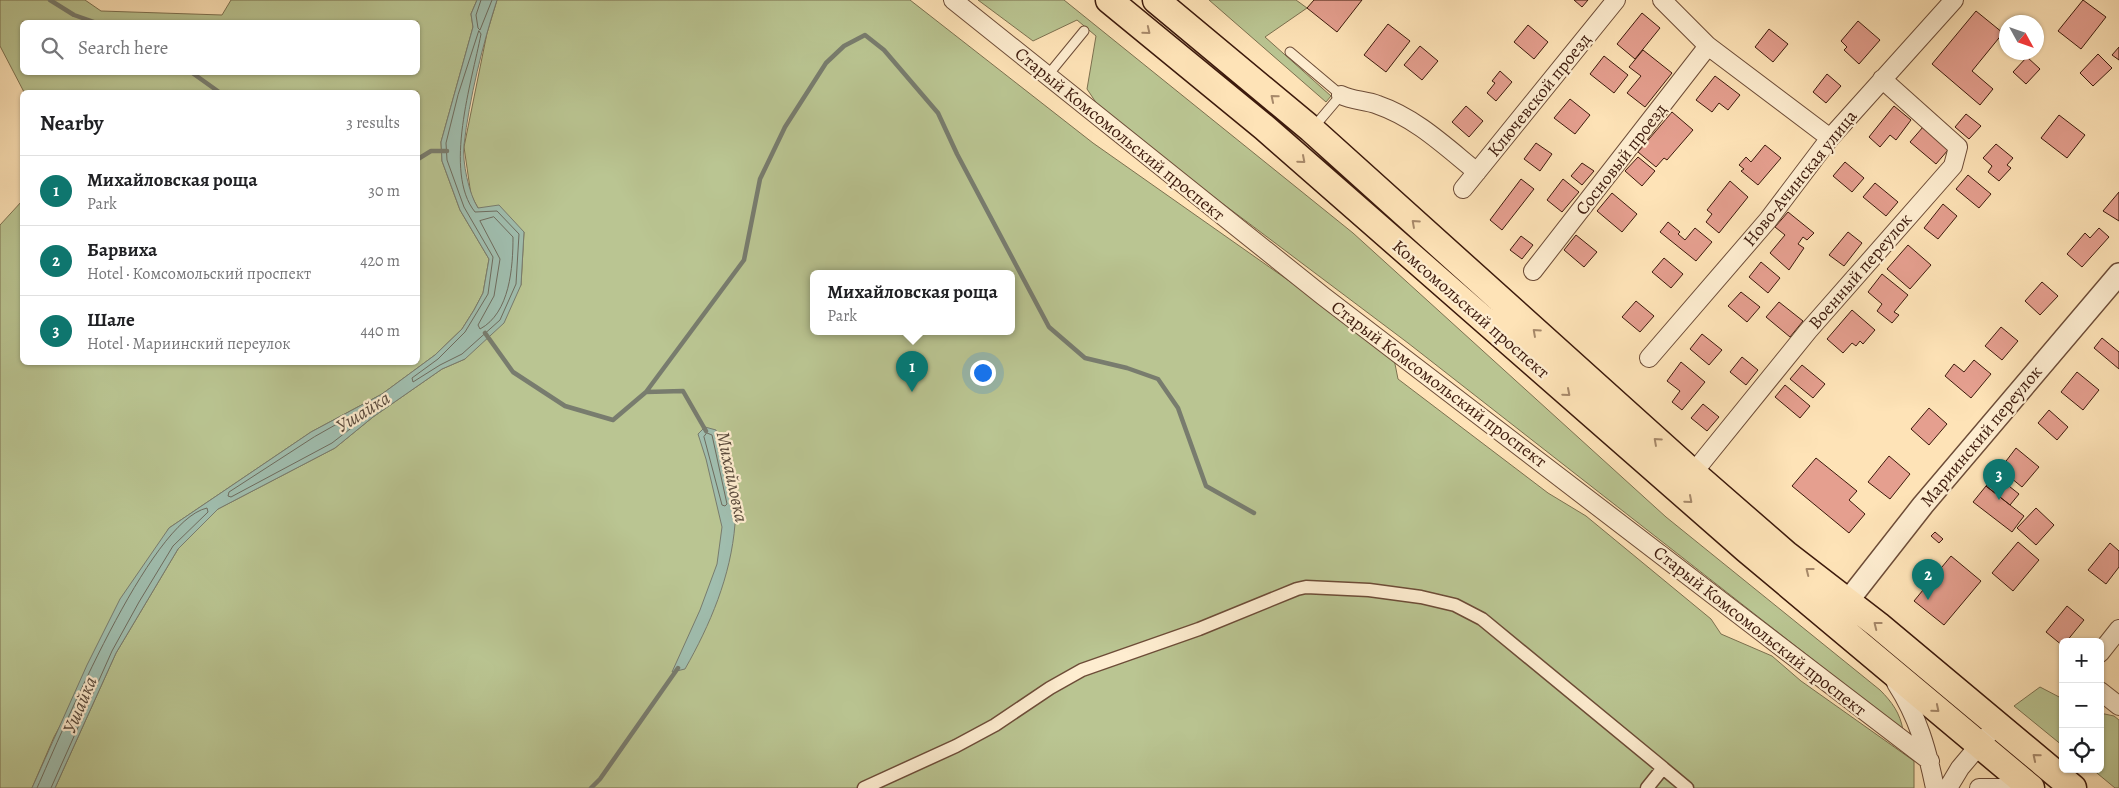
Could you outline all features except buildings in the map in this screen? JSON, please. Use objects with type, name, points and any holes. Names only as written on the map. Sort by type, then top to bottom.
[{"type":"main road","name":"Комсомольский проспект","points":[[1109,0],[1266,128],[1830,621],[2031,788]]},
{"type":"main road","name":"Комсомольский проспект","points":[[1156,0],[1311,130],[1693,473],[1786,554],[1997,724],[2073,788]]},
{"type":"main road","points":[[1830,621],[1847,602]]},
{"type":"street","name":"Старый Комсомольский проспект","points":[[953,0],[1323,296],[1930,761]]},
{"type":"street","name":"Ключевской проезд","points":[[1463,189],[1616,0]]},
{"type":"street","points":[[1662,0],[1708,46],[1830,138]]},
{"type":"street","name":"Ново-Ачинская улица","points":[[1649,358],[1768,220],[1830,138],[1954,0]]},
{"type":"street","name":"Сосновый проезд","points":[[1533,271],[1708,46]]},
{"type":"street","name":"Военный переулок","points":[[1693,473],[1808,331],[1953,166],[1958,147],[1882,79]]},
{"type":"street","points":[[1341,95],[1378,104],[1416,123],[1477,172]]},
{"type":"street","name":"Мариинский переулок","points":[[1847,602],[1923,505],[2119,274]]},
{"type":"street","points":[[864,788],[956,746],[995,725],[1050,688],[1082,670],[1200,629],[1278,596],[1306,587],[1369,590],[1413,596],[1455,605],[1469,611],[1482,619],[1544,669],[1687,788]]},
{"type":"street","points":[[2104,648],[2119,629]]},
{"type":"street","name":"Комсомольский проспект","points":[[1885,666],[1911,706],[1924,737],[1935,788]]},
{"type":"street","points":[[2104,694],[2119,706]]},
{"type":"street","points":[[1948,788],[1960,768],[1997,724]]},
{"type":"street","points":[[1647,788],[1663,768]]},
{"type":"street","points":[[1979,788],[2010,788]]},
{"type":"lane","points":[[1048,75],[1084,31]]},
{"type":"lane","points":[[1290,52],[1341,95],[1311,130]]},
{"type":"green space","points":[[0,0],[85,0],[101,11],[222,15],[231,0],[477,0],[471,14],[473,27],[441,142],[442,161],[460,210],[489,259],[483,293],[474,310],[462,329],[435,355],[382,394],[311,432],[169,528],[54,737],[32,788],[0,788],[0,225],[20,203],[20,365],[420,365],[420,90],[23,90],[0,46]]},
{"type":"green space","points":[[497,0],[910,0],[1093,143],[1393,354],[1398,379],[1548,493],[1586,516],[1711,619],[1721,634],[1772,656],[1801,681],[1914,761],[1914,788],[55,788],[116,653],[178,549],[218,509],[335,448],[373,417],[442,369],[465,359],[521,285],[524,232],[478,208],[471,195],[464,147],[487,33]]},
{"type":"green space","points":[[978,0],[1064,0],[1353,233],[1666,517],[1880,690],[1895,708],[1903,730],[1408,343],[1202,188],[1097,104],[1087,89],[1096,36],[1077,20],[1033,41]]},
{"type":"green space","points":[[1209,0],[1296,0],[1307,8],[1265,37],[1331,96],[1326,102]]},
{"type":"green space","points":[[2040,687],[2059,697],[2059,743],[2014,706]]},
{"type":"green space","points":[[2104,714],[2114,716],[2119,720],[2119,788],[2115,788],[2097,773],[2104,773]]},
{"type":"water","name":"Ушайка","points":[[477,0],[497,0],[469,109],[464,145],[467,178],[478,208],[499,205],[524,232],[521,285],[504,323],[465,359],[442,369],[373,417],[335,448],[218,509],[178,549],[116,653],[55,788],[32,788],[87,665],[120,599],[169,528],[311,432],[382,394],[435,355],[462,329],[474,310],[483,293],[489,259],[460,210],[442,161],[441,142],[473,27],[471,14]]},
{"type":"water","points":[[705,427],[716,430],[729,477],[735,514],[733,543],[718,600],[703,635],[685,669],[672,672],[700,610],[717,564],[722,527],[698,434]]},
{"type":"waterway","points":[[50,0],[74,15],[88,20]]},
{"type":"waterway","points":[[646,392],[744,260],[760,179],[785,127],[826,63],[844,46],[865,35],[884,50],[938,113],[957,154],[1049,327],[1085,358],[1127,368],[1158,379],[1178,408],[1206,486],[1254,513]]},
{"type":"waterway","points":[[195,75],[216,90]]},
{"type":"waterway","points":[[420,158],[431,151],[447,151]]},
{"type":"waterway","name":"Михайловка","points":[[485,333],[513,372],[565,406],[613,420],[646,392],[683,391],[706,431]]},
{"type":"waterway","name":"Михайловка","points":[[591,788],[600,779],[678,668]]},
{"type":"place","name":"Михайловская роща","points":[[912,392]]},
{"type":"place","name":"Шале","points":[[1999,500]]},
{"type":"place","name":"Барвиха","points":[[1928,600]]}]
